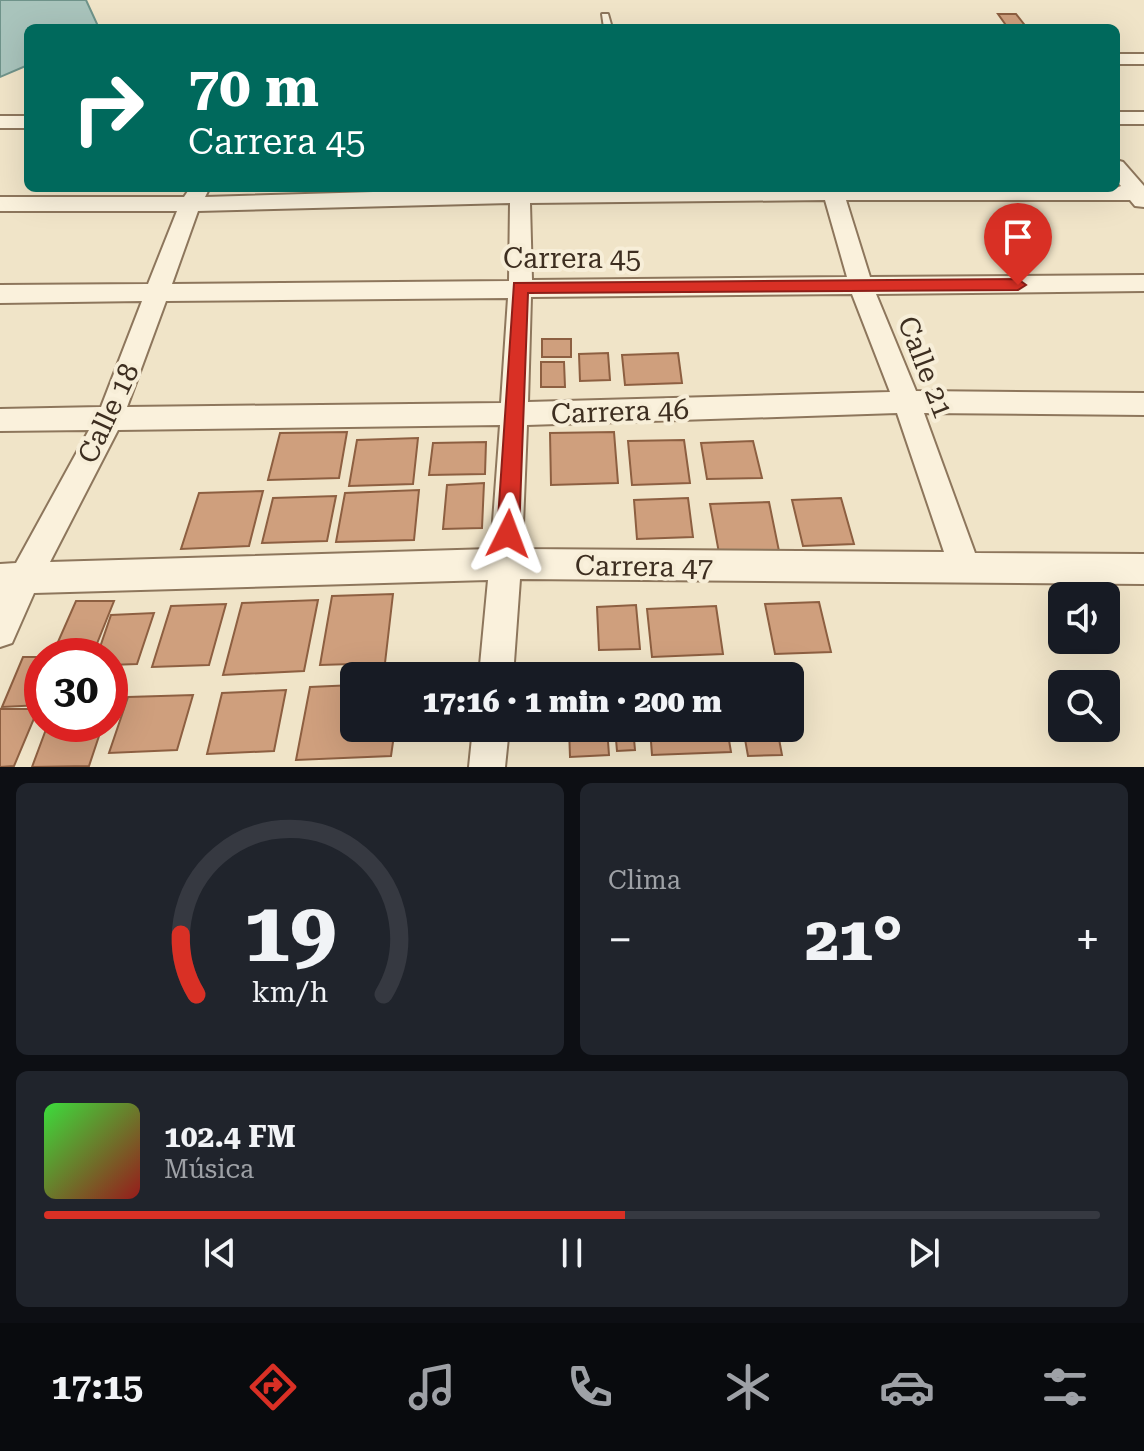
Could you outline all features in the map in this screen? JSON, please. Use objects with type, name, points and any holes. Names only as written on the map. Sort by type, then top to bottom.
[{"type":"street","points":[[1120,59],[1144,59]]},
{"type":"street","points":[[1120,118],[1144,118]]},
{"type":"street","points":[[0,122],[24,122]]},
{"type":"street","points":[[1120,171],[1141,196]]},
{"type":"street","points":[[0,204],[195,196],[520,192],[520,287],[514,414],[497,662]]},
{"type":"street","name":"Calle 21","points":[[833,192],[861,287],[907,402],[965,569]]},
{"type":"street","points":[[895,192],[1141,196]]},
{"type":"street","name":"Calle 18","points":[[0,631],[12,579],[110,418],[195,196]]},
{"type":"street","name":"Carrera 45","points":[[0,294],[1144,283]]},
{"type":"street","name":"Carrera 46","points":[[0,420],[514,414],[907,402],[1144,404]]},
{"type":"street","name":"Carrera 47","points":[[12,579],[506,564],[1144,569]]},
{"type":"street","points":[[487,767],[490,742]]},
{"type":"lane","points":[[605,16],[607,24]]},
{"type":"water","points":[[0,0],[86,0],[97,24],[24,24],[24,67],[0,77]]},
{"type":"building","points":[[998,14],[1016,14],[1024,24],[1005,24]]},
{"type":"building","points":[[542,339],[571,339],[571,357],[542,357]]},
{"type":"building","points":[[608,353],[610,380],[580,381],[579,354]]},
{"type":"building","points":[[678,353],[682,383],[625,385],[622,355]]},
{"type":"building","points":[[541,362],[564,362],[565,387],[541,387]]},
{"type":"building","points":[[347,432],[339,478],[268,480],[280,433]]},
{"type":"building","points":[[614,432],[618,483],[551,485],[550,433]]},
{"type":"building","points":[[418,438],[413,484],[349,486],[357,440]]},
{"type":"building","points":[[684,440],[690,483],[632,485],[628,441]]},
{"type":"building","points":[[753,441],[762,478],[707,479],[701,443]]},
{"type":"building","points":[[486,442],[485,474],[429,475],[433,443]]},
{"type":"building","points":[[484,483],[482,528],[443,529],[447,485]]},
{"type":"building","points":[[419,490],[414,540],[336,542],[345,493]]},
{"type":"building","points":[[263,491],[249,546],[181,549],[199,493]]},
{"type":"building","points":[[336,496],[327,541],[262,543],[273,498]]},
{"type":"building","points":[[688,498],[693,537],[637,539],[634,500]]},
{"type":"building","points":[[841,498],[854,544],[803,546],[792,500]]},
{"type":"building","points":[[769,502],[779,551],[719,553],[710,504]]},
{"type":"building","points":[[393,594],[385,662],[320,665],[332,596]]},
{"type":"building","points":[[318,600],[304,671],[223,675],[242,603]]},
{"type":"building","points":[[76,601],[114,601],[99,638],[60,638]]},
{"type":"building","points":[[819,602],[831,652],[775,654],[765,604]]},
{"type":"building","points":[[226,604],[209,665],[152,667],[171,606]]},
{"type":"building","points":[[636,605],[640,649],[599,650],[597,607]]},
{"type":"building","points":[[716,606],[723,654],[652,657],[647,609]]},
{"type":"building","points":[[154,613],[137,664],[128,664],[128,638],[103,638],[111,615]]},
{"type":"building","points":[[23,657],[24,657],[24,706],[2,707]]},
{"type":"building","points":[[340,686],[340,742],[393,742],[391,756],[296,760],[310,687]]},
{"type":"building","points":[[286,690],[274,751],[207,754],[222,693]]},
{"type":"building","points":[[193,695],[177,750],[109,753],[113,742],[128,742],[128,697]]},
{"type":"building","points":[[0,709],[24,709],[24,742],[14,766],[0,767]]},
{"type":"building","points":[[41,742],[97,742],[89,766],[32,767]]},
{"type":"building","points":[[569,742],[608,742],[609,755],[570,757]]},
{"type":"building","points":[[616,742],[634,742],[635,750],[617,751]]},
{"type":"building","points":[[651,742],[729,742],[731,752],[652,755]]},
{"type":"building","points":[[746,742],[780,742],[782,755],[748,756]]},
{"type":"route","points":[[508,534],[520,287],[1018,285]]}]
